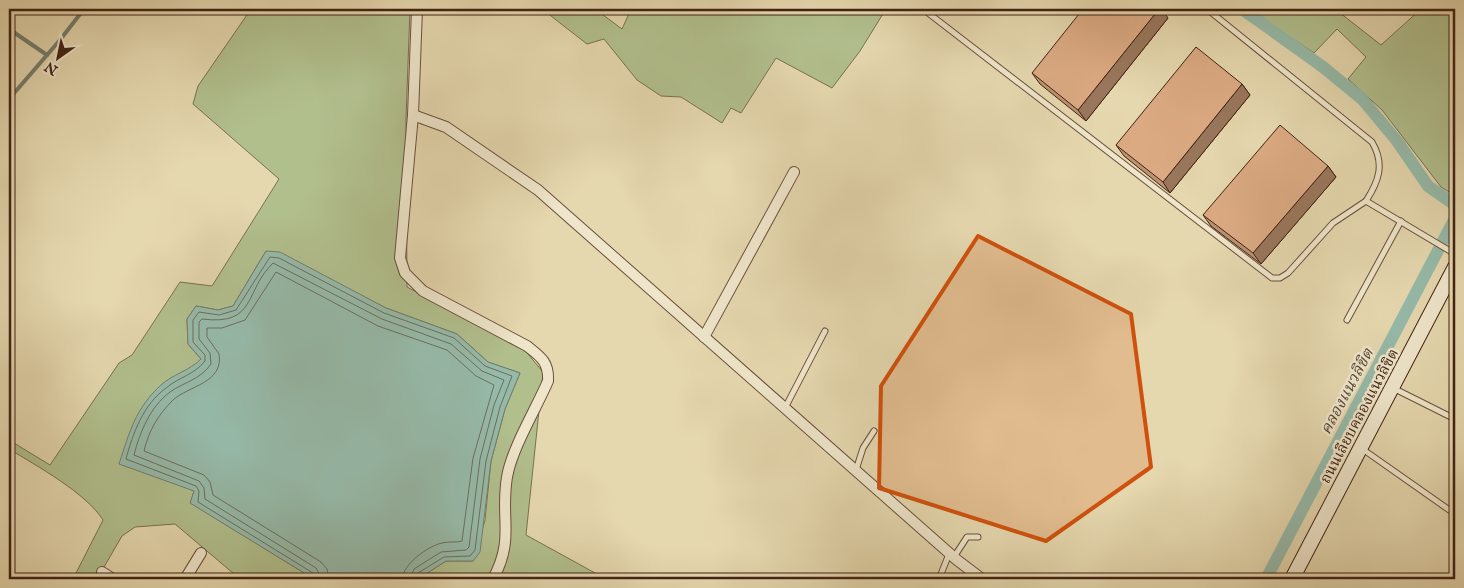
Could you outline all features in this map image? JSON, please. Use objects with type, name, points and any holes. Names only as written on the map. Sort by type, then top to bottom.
[{"type":"street","points":[[416,9],[413,116],[400,258],[405,274],[423,291],[527,346],[542,358],[549,369],[548,381],[507,477],[507,542],[501,564],[493,579]]},
{"type":"street","points":[[413,116],[446,127],[538,190],[856,471],[982,579]]},
{"type":"street","points":[[704,337],[794,172]]},
{"type":"street","name":"ถนนเลียบคลองแนวลิขิต","points":[[1292,579],[1455,267]]},
{"type":"street","points":[[185,579],[201,553]]},
{"type":"street","points":[[102,572],[113,579]]},
{"type":"lane","points":[[923,9],[1272,278],[1280,278],[1288,273],[1333,222],[1366,201],[1374,189],[1381,167],[1378,152],[1372,142],[1207,9]]},
{"type":"lane","points":[[1366,201],[1454,254]]},
{"type":"lane","points":[[1346,320],[1401,222]]},
{"type":"lane","points":[[785,408],[825,331]]},
{"type":"lane","points":[[1393,388],[1455,419]]},
{"type":"lane","points":[[856,471],[862,448],[874,431]]},
{"type":"lane","points":[[1361,448],[1455,514]]},
{"type":"lane","points":[[939,579],[953,554],[966,537],[978,537]]},
{"type":"highlighted area","points":[[978,236],[1131,314],[1151,467],[1046,541],[879,488],[881,386]]},
{"type":"green space","points":[[251,9],[410,9],[406,118],[407,287],[523,348],[543,372],[526,535],[606,579],[418,579],[446,561],[473,561],[485,520],[491,461],[505,409],[520,373],[488,362],[457,334],[386,308],[266,251],[233,306],[218,310],[196,306],[187,319],[188,344],[201,359],[191,369],[162,384],[177,483],[194,491],[191,503],[314,579],[240,579],[175,524],[135,527],[122,536],[97,579],[73,579],[103,520],[73,490],[9,449],[9,440],[50,465],[119,363],[132,355],[180,282],[212,286],[279,179],[193,104],[198,86]]},
{"type":"green space","points":[[542,9],[595,9],[622,29],[631,9],[886,9],[860,51],[832,88],[776,58],[741,113],[731,108],[722,123],[681,97],[661,96],[637,80],[604,39],[587,44]]},
{"type":"green space","points":[[1256,9],[1335,9],[1381,45],[1421,9],[1455,9],[1454,195],[1441,187],[1382,110],[1348,79],[1366,57],[1337,29],[1314,53],[1253,12]]},
{"type":"water","points":[[266,251],[280,252],[386,308],[457,334],[488,362],[520,373],[505,409],[491,461],[480,552],[473,561],[446,561],[418,579],[314,579],[190,503],[194,491],[119,464],[134,421],[152,394],[166,381],[201,359],[188,344],[187,319],[196,306],[218,310],[233,306]]},
{"type":"building","points":[[1083,9],[1159,9],[1078,110],[1032,73]]},
{"type":"building","points":[[1196,47],[1242,84],[1163,182],[1116,145]]},
{"type":"building","points":[[1280,125],[1328,166],[1253,253],[1203,215]]},
{"type":"waterway","points":[[9,99],[84,9]]},
{"type":"waterway","points":[[1242,9],[1323,67],[1362,99],[1397,141],[1428,186],[1455,205]]},
{"type":"waterway","points":[[9,29],[47,55]]},
{"type":"waterway","name":"คลองแนวลิขิต","points":[[1266,579],[1455,218]]}]
